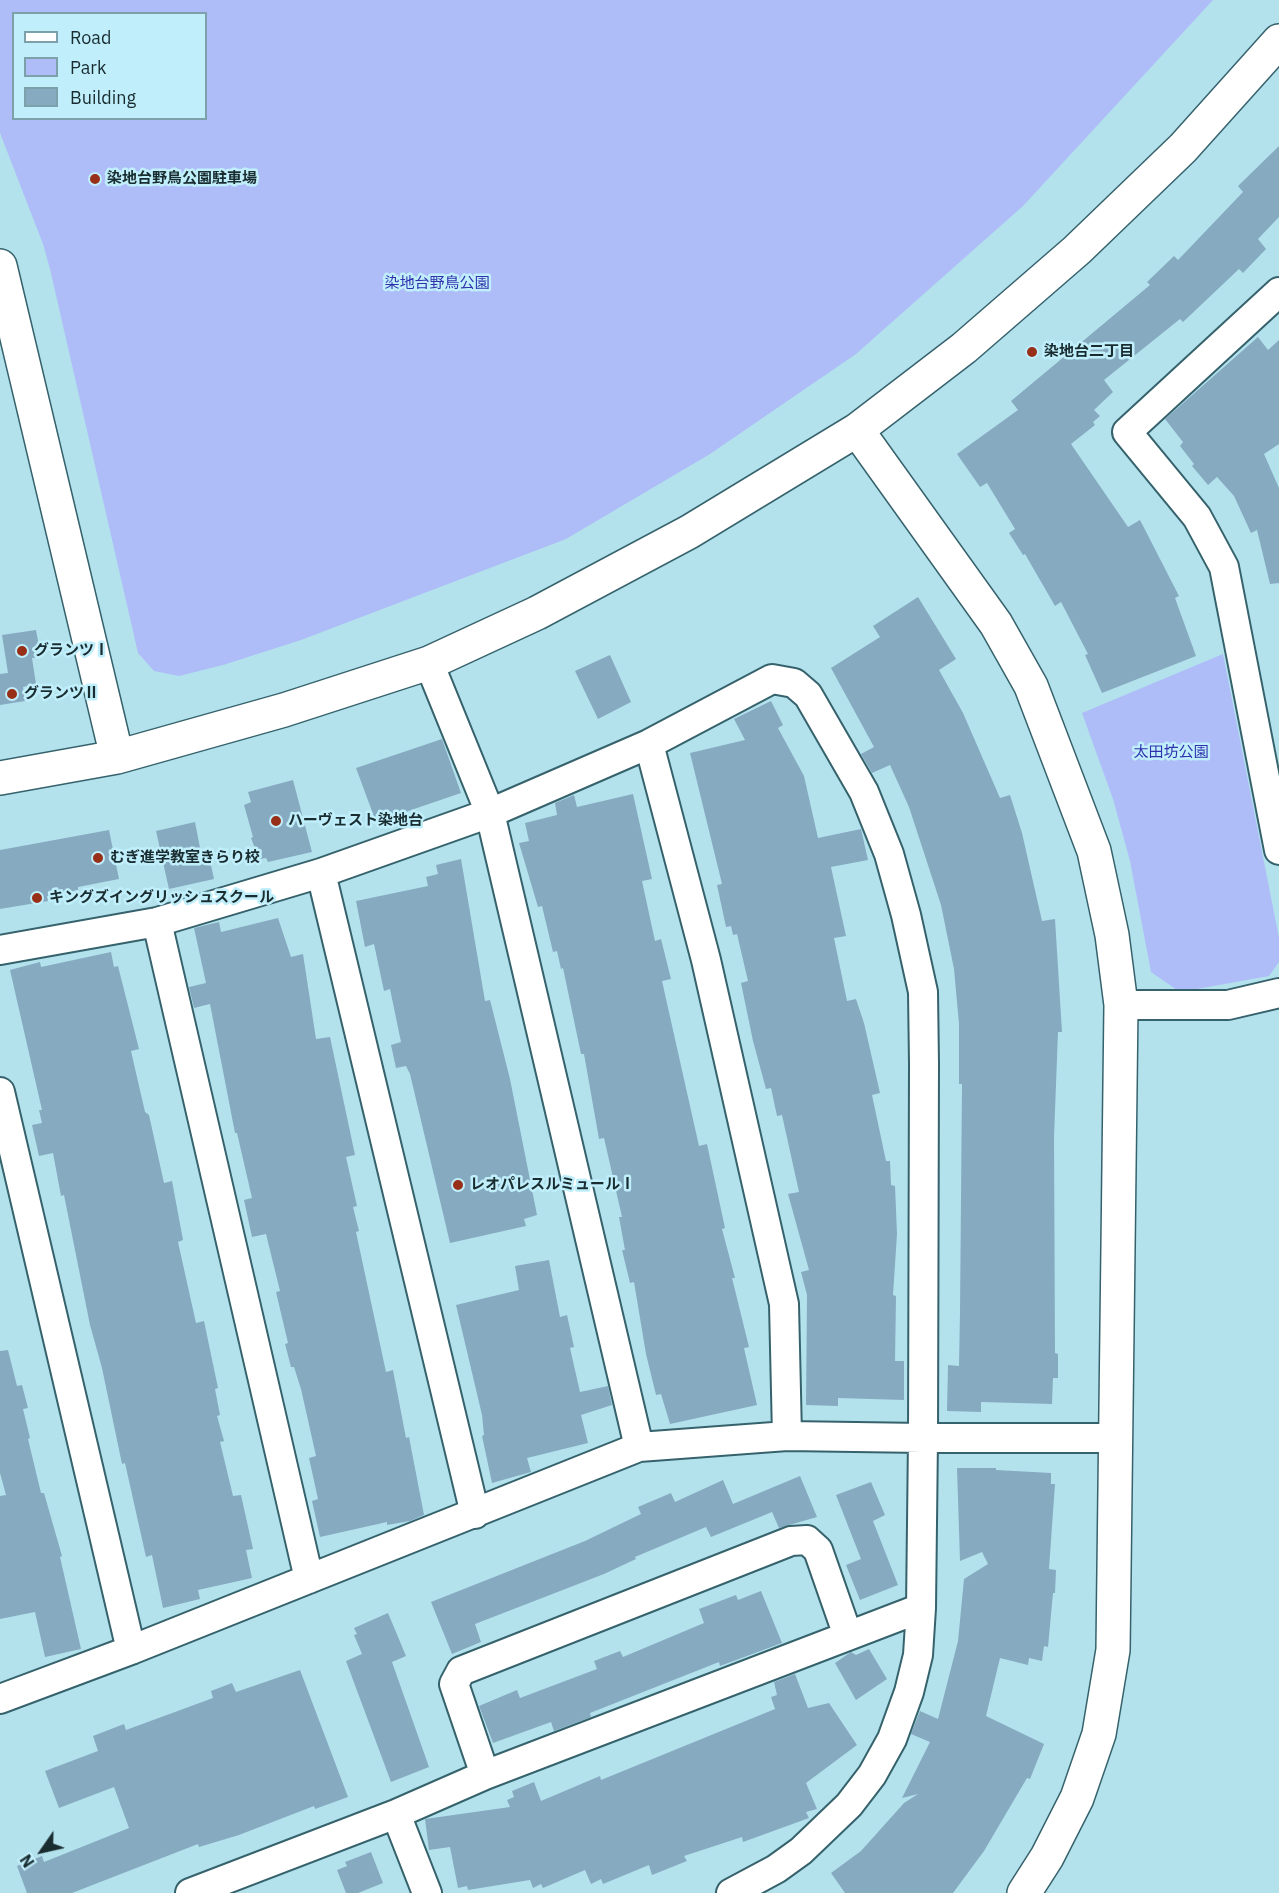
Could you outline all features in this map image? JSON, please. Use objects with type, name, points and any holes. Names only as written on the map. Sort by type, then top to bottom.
[{"type":"street","points":[[0,778],[117,757],[284,710],[429,663],[537,613],[689,532],[856,430],[964,348],[1077,250],[1183,148],[1279,41]]},
{"type":"street","points":[[0,266],[117,757]]},
{"type":"street","points":[[1277,299],[1126,432],[1197,517],[1224,567],[1279,850]]},
{"type":"street","points":[[856,430],[996,624],[1031,686],[1094,851],[1112,935],[1121,1005],[1113,1650],[1099,1734],[1077,1798],[1047,1857],[1024,1893]]},
{"type":"street","points":[[429,663],[490,813],[639,1447]]},
{"type":"street","points":[[0,950],[157,922],[321,873],[490,813],[649,744],[772,679],[794,683],[808,695],[858,782],[889,854],[923,992],[923,1438],[921,1608],[918,1655],[909,1692],[892,1739],[872,1775],[849,1805],[818,1837],[776,1869],[731,1893]]},
{"type":"street","points":[[649,744],[706,960],[784,1304],[787,1436]]},
{"type":"street","points":[[321,873],[475,1514]]},
{"type":"street","points":[[157,922],[309,1579]]},
{"type":"street","points":[[1121,1005],[1228,1005],[1279,993]]},
{"type":"street","points":[[0,1092],[131,1650]]},
{"type":"street","points":[[0,1699],[131,1650],[639,1447],[787,1436],[1116,1438]]},
{"type":"street","points":[[485,1775],[454,1684],[461,1671],[791,1541],[807,1540],[818,1550],[848,1636]]},
{"type":"street","points":[[190,1893],[396,1814],[485,1775],[921,1608]]},
{"type":"street","points":[[396,1814],[427,1893]]},
{"type":"green space","name":"染地台野鳥公園","points":[[0,0],[1213,0],[1023,206],[856,354],[710,454],[566,539],[301,640],[223,665],[179,676],[154,671],[138,653],[43,244],[0,133]]},
{"type":"green space","name":"太田坊公園","points":[[1223,654],[1279,938],[1279,962],[1269,976],[1180,992],[1151,972],[1130,861],[1113,799],[1082,713]]},
{"type":"building","points":[[1279,146],[1279,217],[1258,239],[1266,249],[1243,273],[1239,269],[1183,322],[1180,319],[1104,380],[1113,392],[1094,410],[1100,416],[1093,422],[1095,425],[1071,444],[1128,527],[1140,520],[1179,596],[1175,598],[1196,656],[1102,693],[1085,655],[1088,654],[1061,602],[1055,606],[1025,554],[1023,555],[1009,533],[1015,529],[987,483],[980,487],[957,454],[1018,410],[1011,401],[1150,285],[1147,282],[1174,256],[1178,260],[1243,192],[1238,186]]},
{"type":"building","points":[[1258,337],[1268,350],[1279,340],[1279,444],[1264,454],[1279,488],[1279,583],[1270,584],[1257,530],[1251,533],[1234,496],[1217,477],[1208,485],[1192,466],[1194,464],[1180,446],[1183,442],[1165,419]]},
{"type":"building","points":[[918,597],[956,659],[939,670],[963,713],[1000,798],[1010,795],[1022,833],[1042,921],[1055,919],[1062,1032],[1058,1032],[1054,1137],[1055,1353],[1058,1354],[1058,1378],[1053,1378],[1052,1404],[981,1402],[981,1412],[947,1411],[948,1365],[959,1366],[960,1312],[962,1084],[959,1084],[959,1024],[954,969],[941,905],[909,807],[890,765],[872,773],[861,754],[874,747],[831,668],[880,637],[873,626]]},
{"type":"building","points":[[36,630],[41,657],[32,658],[36,684],[23,687],[25,701],[0,705],[0,674],[8,673],[2,635]]},
{"type":"building","points":[[610,655],[631,702],[598,719],[575,671]]},
{"type":"building","points":[[771,701],[783,725],[778,728],[804,776],[818,838],[861,829],[868,860],[831,867],[846,936],[834,938],[847,1001],[856,999],[864,1023],[880,1093],[872,1095],[886,1161],[890,1161],[891,1185],[895,1186],[897,1234],[893,1295],[896,1296],[895,1361],[904,1361],[904,1400],[838,1398],[838,1406],[806,1405],[807,1295],[801,1272],[809,1270],[788,1194],[799,1192],[782,1115],[777,1116],[771,1088],[766,1089],[753,1041],[741,983],[748,981],[737,934],[733,935],[731,926],[726,927],[717,885],[722,884],[690,753],[745,740],[734,719]]},
{"type":"building","points":[[442,739],[461,793],[376,822],[356,768]]},
{"type":"building","name":"ハーヴェスト染地台","points":[[293,780],[312,852],[268,862],[266,858],[259,859],[251,838],[253,837],[244,805],[251,802],[248,792]]},
{"type":"building","points":[[633,794],[652,879],[642,881],[655,941],[661,939],[671,979],[662,981],[699,1146],[707,1144],[725,1228],[722,1229],[735,1278],[732,1278],[749,1347],[744,1348],[757,1405],[670,1424],[661,1394],[656,1395],[646,1354],[634,1282],[630,1283],[622,1250],[625,1250],[619,1217],[622,1217],[604,1138],[599,1139],[584,1054],[581,1054],[563,968],[561,969],[557,951],[553,952],[542,906],[538,907],[519,843],[529,841],[525,823],[557,815],[555,803],[574,795],[577,807]]},
{"type":"building","points":[[195,822],[201,853],[208,851],[214,879],[169,889],[156,831]]},
{"type":"building","points":[[109,830],[119,879],[47,896],[48,901],[0,909],[0,850]]},
{"type":"building","points":[[461,859],[485,1001],[490,1000],[510,1079],[537,1215],[524,1219],[526,1226],[450,1243],[410,1074],[406,1066],[396,1068],[391,1045],[401,1042],[390,989],[384,991],[374,944],[365,947],[356,901],[428,886],[426,877],[438,874],[436,865]]},
{"type":"building","points":[[278,918],[291,957],[303,954],[316,1039],[330,1037],[355,1155],[346,1157],[357,1206],[353,1207],[359,1231],[356,1232],[386,1372],[393,1370],[424,1515],[410,1521],[387,1525],[387,1522],[320,1537],[312,1501],[318,1499],[309,1458],[316,1456],[301,1389],[294,1367],[291,1367],[285,1344],[288,1343],[276,1292],[280,1291],[266,1234],[252,1237],[244,1200],[252,1198],[237,1133],[235,1133],[210,1004],[194,1008],[189,987],[206,983],[194,928],[219,922],[221,932]]},
{"type":"building","points":[[111,952],[114,967],[118,966],[139,1049],[131,1051],[145,1112],[149,1115],[164,1183],[172,1181],[183,1240],[178,1242],[196,1323],[204,1321],[218,1388],[215,1389],[220,1415],[217,1416],[224,1441],[220,1442],[233,1496],[241,1495],[253,1549],[246,1550],[252,1578],[198,1590],[200,1599],[163,1608],[152,1555],[146,1557],[125,1463],[122,1464],[53,1153],[39,1156],[32,1125],[42,1123],[39,1110],[42,1110],[10,970],[40,962],[41,967]]},
{"type":"building","points":[[549,1260],[560,1317],[567,1315],[574,1347],[570,1348],[580,1392],[608,1386],[612,1405],[581,1415],[588,1443],[527,1458],[531,1472],[492,1483],[482,1436],[484,1435],[482,1415],[456,1305],[519,1290],[515,1266]]},
{"type":"building","points":[[8,1350],[17,1386],[22,1385],[28,1408],[23,1409],[30,1438],[28,1439],[41,1493],[44,1493],[62,1556],[60,1557],[81,1649],[45,1657],[35,1612],[0,1619],[0,1496],[6,1495],[0,1473],[0,1351]]},
{"type":"building","points":[[957,1468],[996,1468],[996,1470],[1051,1473],[1051,1484],[1055,1484],[1049,1569],[1056,1570],[1048,1647],[1044,1646],[1042,1661],[1029,1658],[1028,1665],[1000,1658],[986,1716],[1044,1744],[1030,1779],[1027,1778],[984,1851],[953,1893],[845,1893],[831,1873],[861,1851],[904,1803],[918,1794],[902,1798],[930,1742],[911,1734],[920,1711],[938,1719],[958,1641],[964,1579],[988,1564],[982,1552],[960,1561]]},
{"type":"building","points":[[800,1476],[817,1517],[779,1528],[772,1512],[711,1537],[706,1527],[635,1557],[636,1559],[604,1574],[475,1624],[481,1642],[452,1654],[431,1602],[585,1541],[641,1514],[638,1507],[671,1493],[675,1502],[723,1480],[733,1504]]},
{"type":"building","points":[[871,1482],[885,1515],[873,1521],[898,1585],[860,1600],[846,1565],[861,1559],[836,1495]]},
{"type":"building","points":[[761,1591],[782,1643],[720,1666],[719,1662],[590,1713],[591,1717],[554,1731],[551,1722],[493,1743],[479,1706],[517,1690],[520,1698],[597,1669],[594,1661],[620,1651],[623,1657],[704,1623],[699,1609],[736,1595],[738,1600]]},
{"type":"building","points":[[388,1613],[406,1656],[392,1662],[429,1767],[391,1782],[346,1661],[362,1654],[354,1635],[357,1634],[354,1628]]},
{"type":"building","points":[[869,1649],[887,1679],[856,1700],[835,1663],[851,1652],[856,1655]]},
{"type":"building","points":[[300,1670],[348,1797],[315,1809],[314,1806],[239,1835],[199,1847],[198,1844],[72,1893],[27,1893],[17,1866],[42,1856],[44,1862],[129,1828],[114,1787],[59,1808],[45,1771],[98,1751],[93,1736],[124,1724],[126,1730],[213,1698],[211,1691],[232,1683],[236,1692]]},
{"type":"building","points":[[795,1674],[808,1708],[829,1703],[857,1745],[806,1783],[817,1809],[806,1812],[809,1818],[743,1842],[742,1837],[684,1856],[687,1861],[652,1875],[649,1865],[603,1884],[601,1879],[591,1884],[585,1870],[543,1888],[541,1884],[533,1888],[530,1880],[468,1890],[467,1886],[458,1888],[450,1847],[429,1850],[425,1819],[510,1807],[507,1800],[514,1797],[512,1791],[534,1782],[541,1801],[600,1776],[601,1780],[775,1709],[771,1697],[777,1695],[774,1682]]},
{"type":"building","points":[[371,1852],[383,1883],[358,1893],[346,1893],[337,1870],[347,1866],[345,1862]]},
{"type":"place","name":"染地台野鳥公園駐車場","points":[[95,179]]},
{"type":"place","name":"染地台二丁目","points":[[1032,352]]},
{"type":"place","name":"グランツⅠ","points":[[22,651]]},
{"type":"place","name":"グランツⅡ","points":[[12,694]]},
{"type":"place","name":"ハーヴェスト染地台","points":[[276,821]]},
{"type":"place","name":"むぎ進学教室きらり校","points":[[98,858]]},
{"type":"place","name":"キングズイングリッシュスクール","points":[[37,898]]},
{"type":"place","name":"レオパレスルミュールⅠ","points":[[458,1185]]}]
